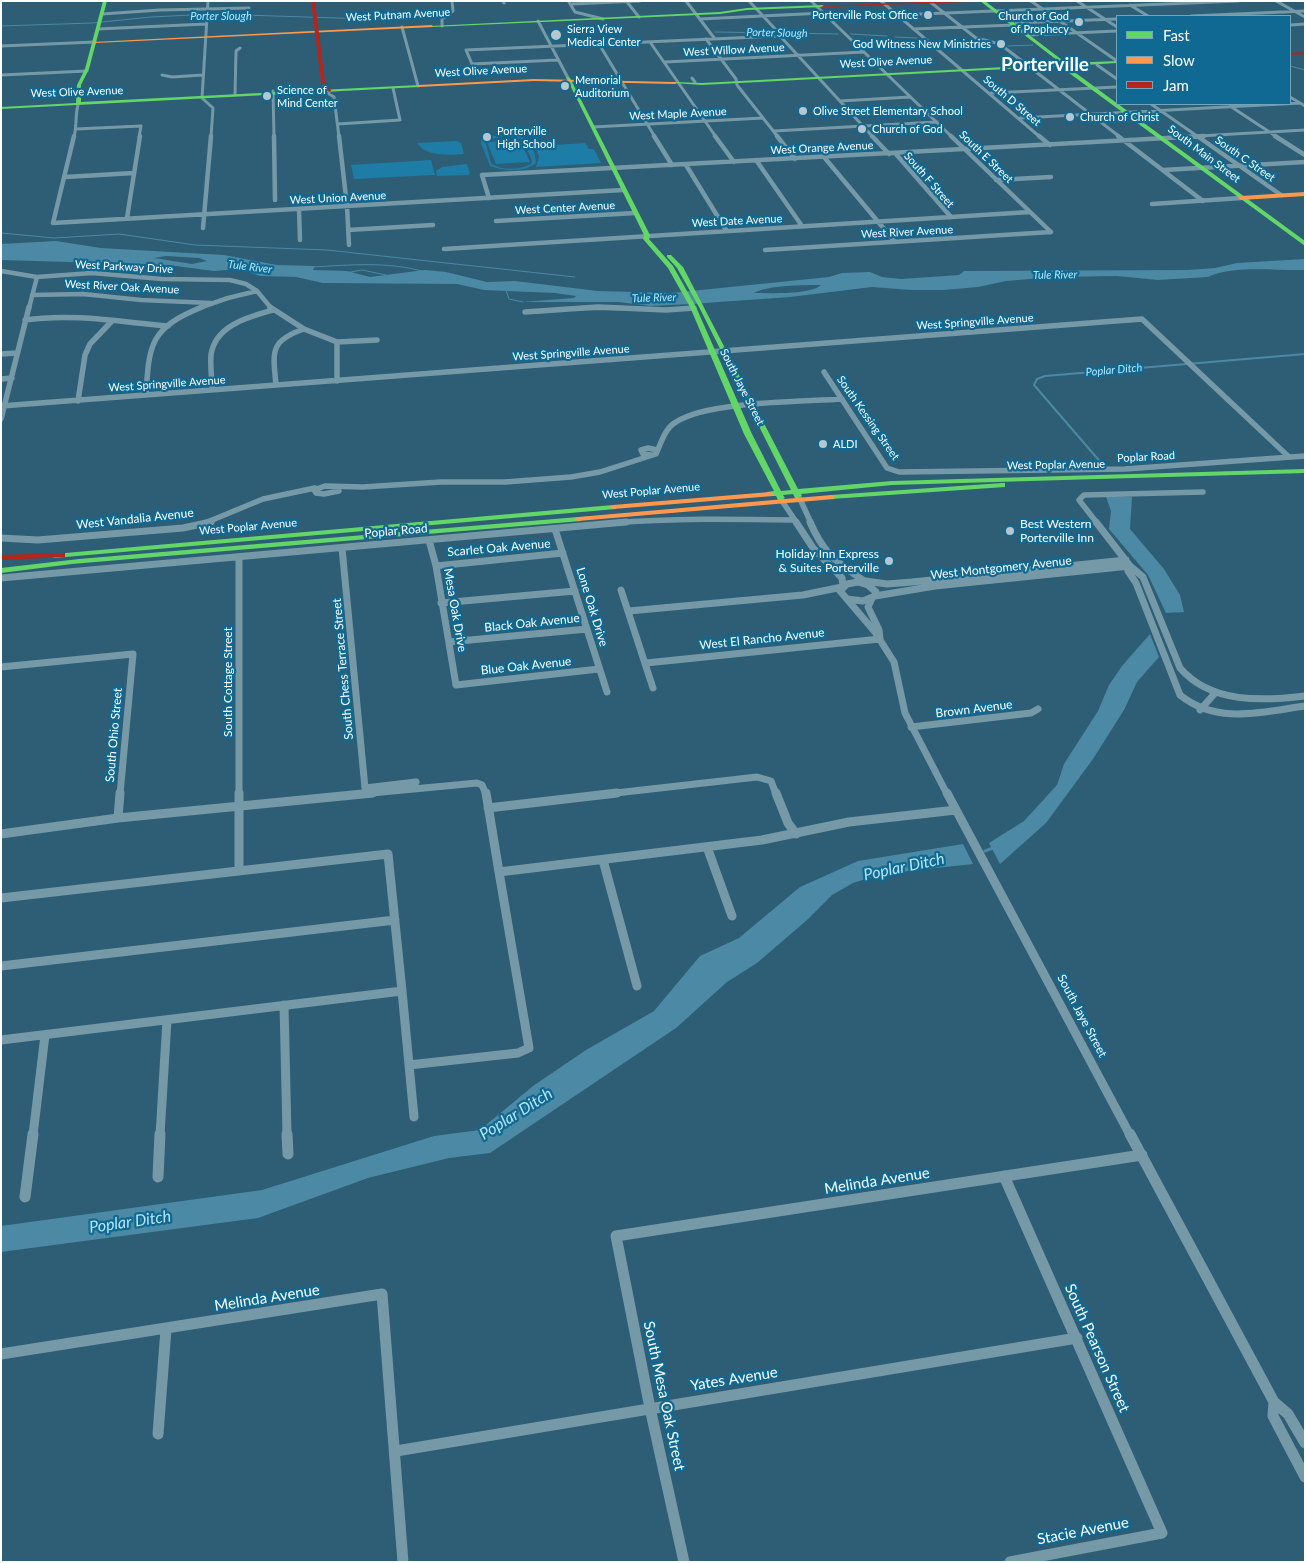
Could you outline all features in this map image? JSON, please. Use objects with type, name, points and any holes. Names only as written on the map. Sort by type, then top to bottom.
[{"type":"main road","points":[[78,104],[79,88],[87,70],[105,1]]},
{"type":"main road","points":[[313,1],[323,82],[328,90]]},
{"type":"main road","name":"West Putnam Avenue","points":[[95,42],[538,21],[698,17],[756,9],[882,2],[931,3],[945,8],[983,2],[995,6]]},
{"type":"main road","name":"South Main Street","points":[[995,6],[1013,24],[1062,60],[1065,65],[1116,105]]},
{"type":"main road","points":[[1291,54],[1305,53]]},
{"type":"main road","points":[[1065,65],[1097,65],[1116,62]]},
{"type":"main road","points":[[1065,65],[1116,62]]},
{"type":"main road","name":"West Olive Avenue","points":[[1,107],[528,78],[679,83],[1065,65]]},
{"type":"main road","name":"West Olive Avenue","points":[[679,83],[693,80],[768,81],[819,77]]},
{"type":"main road","points":[[488,83],[528,78]]},
{"type":"main road","points":[[768,81],[783,78]]},
{"type":"main road","name":"West Olive Avenue","points":[[328,90],[568,79]]},
{"type":"main road","name":"South Jaye Street","points":[[568,79],[647,235],[653,238],[680,267],[685,284],[696,308],[798,495]]},
{"type":"main road","name":"West Olive Avenue","points":[[202,97],[273,93]]},
{"type":"main road","name":"South Main Street","points":[[1116,105],[1305,244]]},
{"type":"main road","points":[[1241,198],[1305,194]]},
{"type":"main road","name":"South Jaye Street","points":[[719,352],[737,408],[780,497]]},
{"type":"main road","name":"West Poplar Avenue","points":[[1,569],[954,480],[1305,470]]},
{"type":"main road","name":"West Poplar Avenue","points":[[798,495],[981,486],[1305,476]]},
{"type":"main road","name":"West Poplar Avenue","points":[[1,559],[780,497]]},
{"type":"street","points":[[203,228],[206,214],[213,108],[202,97],[208,1]]},
{"type":"street","points":[[442,26],[442,18],[453,11],[452,1]]},
{"type":"street","points":[[601,19],[575,12],[570,3],[640,1]]},
{"type":"street","points":[[686,1],[716,39]]},
{"type":"street","points":[[1031,1],[1116,61]]},
{"type":"street","points":[[1077,1],[1116,26]]},
{"type":"street","points":[[1123,1],[1146,15]]},
{"type":"street","points":[[897,14],[945,8],[995,6],[1041,8],[1239,1]]},
{"type":"street","points":[[1276,1],[1305,17]]},
{"type":"street","points":[[627,2],[637,20]]},
{"type":"street","name":"South D Street","points":[[882,2],[1050,145]]},
{"type":"street","points":[[1198,2],[1223,15]]},
{"type":"street","name":"South E Street","points":[[817,7],[1051,232]]},
{"type":"street","points":[[100,22],[208,9],[249,8]]},
{"type":"street","points":[[945,8],[961,26],[976,38],[1000,44],[1203,200]]},
{"type":"street","name":"South F Street","points":[[756,9],[777,34],[782,37],[840,101],[892,153],[951,217]]},
{"type":"street","points":[[1242,15],[1305,11]]},
{"type":"street","points":[[913,28],[1116,19]]},
{"type":"street","points":[[538,21],[568,79]]},
{"type":"street","points":[[100,22],[206,24]]},
{"type":"street","points":[[1291,25],[1305,24]]},
{"type":"street","points":[[402,27],[418,85]]},
{"type":"street","points":[[1028,35],[1116,31]]},
{"type":"street","points":[[558,60],[472,64],[466,50],[716,39],[777,34]]},
{"type":"street","points":[[706,39],[795,159]]},
{"type":"street","points":[[984,40],[1001,39]]},
{"type":"street","name":"West Putnam Avenue","points":[[1,46],[95,42]]},
{"type":"street","points":[[650,42],[734,162]]},
{"type":"street","points":[[599,44],[672,165]]},
{"type":"street","points":[[235,94],[236,51],[240,48]]},
{"type":"street","name":"West Willow Avenue","points":[[665,62],[864,52]]},
{"type":"street","points":[[1097,65],[1116,78]]},
{"type":"street","points":[[1,75],[87,70]]},
{"type":"street","points":[[162,75],[172,77],[203,75]]},
{"type":"street","points":[[991,93],[1116,87]]},
{"type":"street","points":[[338,124],[400,120],[393,88]]},
{"type":"street","points":[[328,90],[329,94],[334,97],[338,124],[350,245]]},
{"type":"street","points":[[273,93],[275,200]]},
{"type":"street","points":[[840,101],[910,97]]},
{"type":"street","points":[[1291,98],[1305,106]]},
{"type":"street","points":[[1291,104],[1300,103]]},
{"type":"street","points":[[78,104],[75,115],[76,129],[65,177],[134,173]]},
{"type":"street","name":"South C Street","points":[[1152,105],[1281,195]]},
{"type":"street","points":[[1228,105],[1305,154]]},
{"type":"street","points":[[1020,118],[1266,105]]},
{"type":"street","name":"West Maple Avenue","points":[[593,127],[763,118]]},
{"type":"street","points":[[774,131],[937,122]]},
{"type":"street","points":[[76,129],[142,126],[128,218]]},
{"type":"street","name":"West Orange Avenue","points":[[489,198],[482,175],[1305,131]]},
{"type":"street","points":[[824,157],[895,242]]},
{"type":"street","points":[[756,160],[802,226]]},
{"type":"street","points":[[1163,170],[1305,162]]},
{"type":"street","points":[[686,165],[726,230]]},
{"type":"street","name":"West Union Avenue","points":[[65,177],[53,223],[623,190]]},
{"type":"street","points":[[996,180],[1051,177]]},
{"type":"street","points":[[1152,204],[1241,198]]},
{"type":"street","points":[[299,209],[300,240]]},
{"type":"street","name":"West Date Avenue","points":[[444,249],[1030,212]]},
{"type":"street","name":"West Center Avenue","points":[[496,221],[635,213]]},
{"type":"street","points":[[348,230],[433,225]]},
{"type":"street","name":"West River Avenue","points":[[765,250],[1051,232]]},
{"type":"street","name":"West Parkway Drive","points":[[1,271],[37,277],[85,273],[162,280],[230,280],[246,284],[257,291],[273,310],[304,329],[337,342],[377,340]]},
{"type":"street","points":[[1,419],[12,378],[16,353],[37,277]]},
{"type":"street","points":[[146,395],[149,352],[158,335],[188,313],[232,296],[257,291]]},
{"type":"street","name":"West River Oak Avenue","points":[[32,295],[83,294],[134,300],[211,303]]},
{"type":"street","points":[[525,312],[598,308],[666,310],[696,308]]},
{"type":"street","points":[[212,390],[212,352],[217,340],[231,326],[273,310]]},
{"type":"street","points":[[25,320],[45,317],[70,318],[168,326]]},
{"type":"street","name":"West Springville Avenue","points":[[3,406],[1142,319],[1290,457]]},
{"type":"street","points":[[78,400],[85,355],[90,344],[111,322]]},
{"type":"street","points":[[276,385],[274,348],[276,341],[286,334],[304,329]]},
{"type":"street","points":[[337,342],[338,381]]},
{"type":"street","points":[[1,354],[16,353]]},
{"type":"street","name":"South Kessing Street","points":[[824,372],[887,468],[899,472]]},
{"type":"street","points":[[1,379],[12,378]]},
{"type":"street","points":[[627,464],[656,454],[671,425],[683,418],[708,411],[842,399]]},
{"type":"street","points":[[648,448],[663,438]]},
{"type":"street","points":[[627,464],[642,449],[657,450]]},
{"type":"street","points":[[641,452],[651,455]]},
{"type":"street","name":"Poplar Road","points":[[899,472],[1125,469],[1305,456]]},
{"type":"street","name":"West Vandalia Avenue","points":[[5,539],[38,540],[183,528],[212,522],[249,504],[289,494],[316,491],[324,494],[331,489],[440,482],[505,482],[571,477],[600,472],[627,464]]},
{"type":"street","points":[[1203,492],[1091,494],[1080,497],[1080,502],[1128,563],[1138,570],[1146,581],[1173,652],[1180,668],[1186,675],[1216,692],[1252,700],[1305,696]]},
{"type":"street","name":"South Jaye Street","points":[[798,495],[823,547]]},
{"type":"street","name":"South Jaye Street","points":[[780,497],[794,520],[822,558],[842,578],[842,587]]},
{"type":"street","name":"Poplar Road","points":[[1,578],[685,518],[794,520]]},
{"type":"street","name":"Lone Oak Drive","points":[[555,529],[607,692]]},
{"type":"street","name":"South Jaye Street","points":[[803,533],[810,534],[815,542],[823,547],[835,560],[876,592],[868,607],[879,630],[880,639]]},
{"type":"street","name":"Mesa Oak Drive","points":[[429,540],[436,566],[456,685]]},
{"type":"street","name":"South Chess Terrace Street","points":[[342,548],[365,788],[416,782]]},
{"type":"street","name":"Scarlet Oak Avenue","points":[[436,566],[564,553]]},
{"type":"street","name":"South Cottage Street","points":[[239,871],[240,557]]},
{"type":"street","points":[[1128,563],[1128,571],[1136,583],[1180,695],[1190,705],[1215,714],[1234,714],[1305,706]]},
{"type":"street","name":"West Montgomery Avenue","points":[[842,597],[857,601],[935,586],[1012,575],[1128,563]]},
{"type":"street","name":"West Montgomery Avenue","points":[[842,587],[855,583],[892,588],[945,579],[1012,575]]},
{"type":"street","points":[[629,611],[803,594],[842,587],[840,591],[842,597],[803,594]]},
{"type":"street","points":[[621,590],[653,688]]},
{"type":"street","points":[[441,603],[575,591]]},
{"type":"street","name":"South Jaye Street","points":[[842,597],[860,611],[880,639],[897,670],[903,709],[911,727],[1274,1402],[1288,1414],[1305,1443]]},
{"type":"street","name":"Black Oak Avenue","points":[[449,642],[587,629]]},
{"type":"street","name":"West El Rancho Avenue","points":[[646,662],[880,639]]},
{"type":"street","points":[[1162,652],[1173,652]]},
{"type":"street","name":"South Ohio Street","points":[[1,667],[133,654],[118,818]]},
{"type":"street","name":"Blue Oak Avenue","points":[[456,685],[599,669]]},
{"type":"street","points":[[1200,710],[1216,692]]},
{"type":"street","points":[[1280,699],[1288,708]]},
{"type":"street","name":"Brown Avenue","points":[[911,727],[1031,713],[1038,709]]},
{"type":"street","points":[[488,808],[757,776],[771,781],[788,823],[796,834]]},
{"type":"street","points":[[1,834],[118,818],[477,783],[482,785],[488,808],[529,1048],[518,1053],[409,1065]]},
{"type":"street","points":[[499,872],[762,840],[849,822],[956,810]]},
{"type":"street","points":[[707,847],[732,916]]},
{"type":"street","points":[[1,898],[388,854],[414,1117]]},
{"type":"street","points":[[603,860],[637,986]]},
{"type":"street","points":[[1,966],[395,920]]},
{"type":"street","points":[[1,1040],[402,990]]},
{"type":"street","points":[[284,1005],[288,1154]]},
{"type":"street","points":[[158,1177],[166,1020]]},
{"type":"street","points":[[25,1197],[46,1034]]},
{"type":"street","name":"Melinda Avenue","points":[[616,1236],[1142,1155]]},
{"type":"street","name":"South Pearson Street","points":[[1004,1176],[1162,1533]]},
{"type":"street","name":"South Mesa Oak Street","points":[[616,1236],[650,1408],[684,1562]]},
{"type":"street","name":"Melinda Avenue","points":[[1,1354],[382,1294],[396,1451]]},
{"type":"street","points":[[158,1434],[166,1329]]},
{"type":"street","name":"Yates Avenue","points":[[396,1451],[1077,1338]]},
{"type":"street","name":"South Jaye Street","points":[[1274,1402],[1273,1416],[1305,1477]]},
{"type":"street","points":[[396,1451],[403,1562]]},
{"type":"street","name":"Stacie Avenue","points":[[1010,1562],[1162,1533]]},
{"type":"shaded area","points":[[513,135],[523,138],[533,148],[536,163],[520,170],[501,169],[490,166],[481,143],[482,139],[492,136]],"holes":[[[503,136],[523,139],[532,161],[531,164],[522,168],[511,169],[495,166],[491,163],[485,141]]]},
{"type":"shaded area","points":[[520,140],[530,162],[496,164],[487,142]]},
{"type":"shaded area","points":[[457,141],[461,143],[464,154],[445,155],[432,153],[421,148],[417,143]]},
{"type":"shaded area","points":[[585,143],[589,149],[594,149],[601,163],[536,167],[539,157],[536,149],[540,146]]},
{"type":"shaded area","points":[[431,160],[435,175],[354,179],[351,165]]},
{"type":"shaded area","points":[[467,164],[470,174],[468,175],[437,176],[436,171],[442,167]]},
{"type":"water","name":"Tule River","points":[[56,241],[101,248],[224,255],[277,265],[315,266],[313,270],[347,271],[370,277],[425,270],[446,272],[487,282],[515,281],[598,291],[671,293],[829,277],[842,273],[870,272],[882,277],[901,279],[959,275],[964,271],[1188,270],[1215,268],[1237,263],[1305,259],[1305,270],[1255,269],[1218,273],[1208,277],[1158,280],[1117,276],[1055,277],[1006,281],[978,287],[943,290],[872,287],[790,297],[651,306],[618,302],[522,302],[574,298],[576,296],[555,293],[484,290],[457,284],[323,283],[296,277],[260,276],[240,269],[214,271],[168,265],[1,260],[1,244]],"holes":[[[166,256],[199,258],[207,261],[192,264],[154,258]],[[821,285],[799,292],[754,293],[768,288]]]},
{"type":"water","points":[[1106,497],[1132,497],[1130,529],[1164,569],[1180,595],[1184,612],[1166,613],[1148,575],[1109,529],[1111,511]]},
{"type":"water","points":[[1150,634],[1159,657],[1137,682],[1124,710],[1093,759],[1046,823],[1000,864],[989,843],[1024,821],[1057,785],[1064,764],[1098,711],[1109,685],[1122,666]]},
{"type":"water","points":[[963,844],[973,864],[882,874],[853,883],[832,895],[807,920],[757,963],[727,982],[676,1028],[490,1153],[449,1158],[368,1178],[258,1218],[1,1252],[1,1226],[262,1190],[434,1136],[480,1130],[533,1086],[586,1050],[654,1011],[700,956],[739,938],[800,887],[858,861]]},
{"type":"waterway","name":"Porter Slough","points":[[1,26],[92,23],[151,17],[212,14],[369,19],[440,16]]},
{"type":"waterway","name":"Porter Slough","points":[[715,32],[838,34]]},
{"type":"waterway","name":"Porter Slough","points":[[851,34],[887,36]]},
{"type":"waterway","name":"Porter Slough","points":[[895,37],[917,38]]},
{"type":"waterway","name":"Porter Slough","points":[[1008,46],[1033,45]]},
{"type":"waterway","name":"Porter Slough","points":[[1291,66],[1305,70]]},
{"type":"waterway","points":[[1,233],[54,238],[119,234],[195,245],[327,250],[575,277]]},
{"type":"waterway","points":[[312,267],[383,265],[425,272]]},
{"type":"waterway","points":[[345,273],[362,270],[386,275]]},
{"type":"waterway","points":[[505,287],[509,299],[523,302]]},
{"type":"waterway","name":"Poplar Ditch","points":[[1103,465],[1034,385],[1037,379],[1045,376],[1305,354]]},
{"type":"waterway","name":"Poplar Ditch","points":[[985,851],[993,848]]},
{"type":"traffic: fast","points":[[78,105],[79,85],[87,69],[105,1]]},
{"type":"traffic: fast","points":[[982,1],[1061,60],[1071,72],[1305,244]]},
{"type":"traffic: fast","points":[[432,26],[720,13],[747,9],[823,6]]},
{"type":"traffic: fast","points":[[675,83],[702,84],[1116,62]]},
{"type":"traffic: fast","points":[[568,78],[647,235],[646,239],[671,267],[693,307],[748,434],[781,498]]},
{"type":"traffic: fast","points":[[1,108],[419,86]]},
{"type":"traffic: fast","points":[[669,256],[680,267],[702,307],[798,496]]},
{"type":"traffic: fast","points":[[770,494],[892,483],[1305,471]]},
{"type":"traffic: fast","points":[[831,497],[1002,485]]},
{"type":"traffic: fast","points":[[54,556],[613,507]]},
{"type":"traffic: fast","points":[[72,562],[578,519]]},
{"type":"traffic: fast","points":[[1,571],[79,561]]},
{"type":"traffic: slow","points":[[95,42],[432,26]]},
{"type":"traffic: slow","points":[[419,86],[534,80],[675,83]]},
{"type":"traffic: slow","points":[[1241,198],[1305,194]]},
{"type":"traffic: slow","points":[[613,507],[770,494]]},
{"type":"traffic: slow","points":[[578,519],[831,497]]},
{"type":"traffic: jam","points":[[313,1],[323,82],[328,86],[329,91]]},
{"type":"traffic: jam","points":[[823,6],[996,1]]},
{"type":"traffic: jam","points":[[1291,54],[1305,53]]},
{"type":"traffic: jam","points":[[1,558],[62,555]]},
{"type":"place","name":"Porterville Post Office","points":[[928,15]]},
{"type":"place","name":"Church of God of Prophecy","points":[[1079,22]]},
{"type":"place","name":"Sierra View Medical Center","points":[[556,35]]},
{"type":"place","name":"God Witness New Ministries","points":[[1001,44]]},
{"type":"place","name":"Memorial Auditorium","points":[[565,86]]},
{"type":"place","name":"Science of Mind Center","points":[[267,96]]},
{"type":"place","name":"Olive Street Elementary School","points":[[803,111]]},
{"type":"place","name":"Church of Christ","points":[[1070,117]]},
{"type":"place","name":"Church of God","points":[[862,129]]},
{"type":"place","name":"Porterville High School","points":[[487,137]]},
{"type":"place","name":"ALDI","points":[[823,444]]},
{"type":"place","name":"Best Western Porterville Inn","points":[[1010,531]]},
{"type":"place","name":"Holiday Inn Express & Suites Porterville","points":[[889,561]]},
{"type":"district","name":"Porterville","points":[[1045,65]]}]
